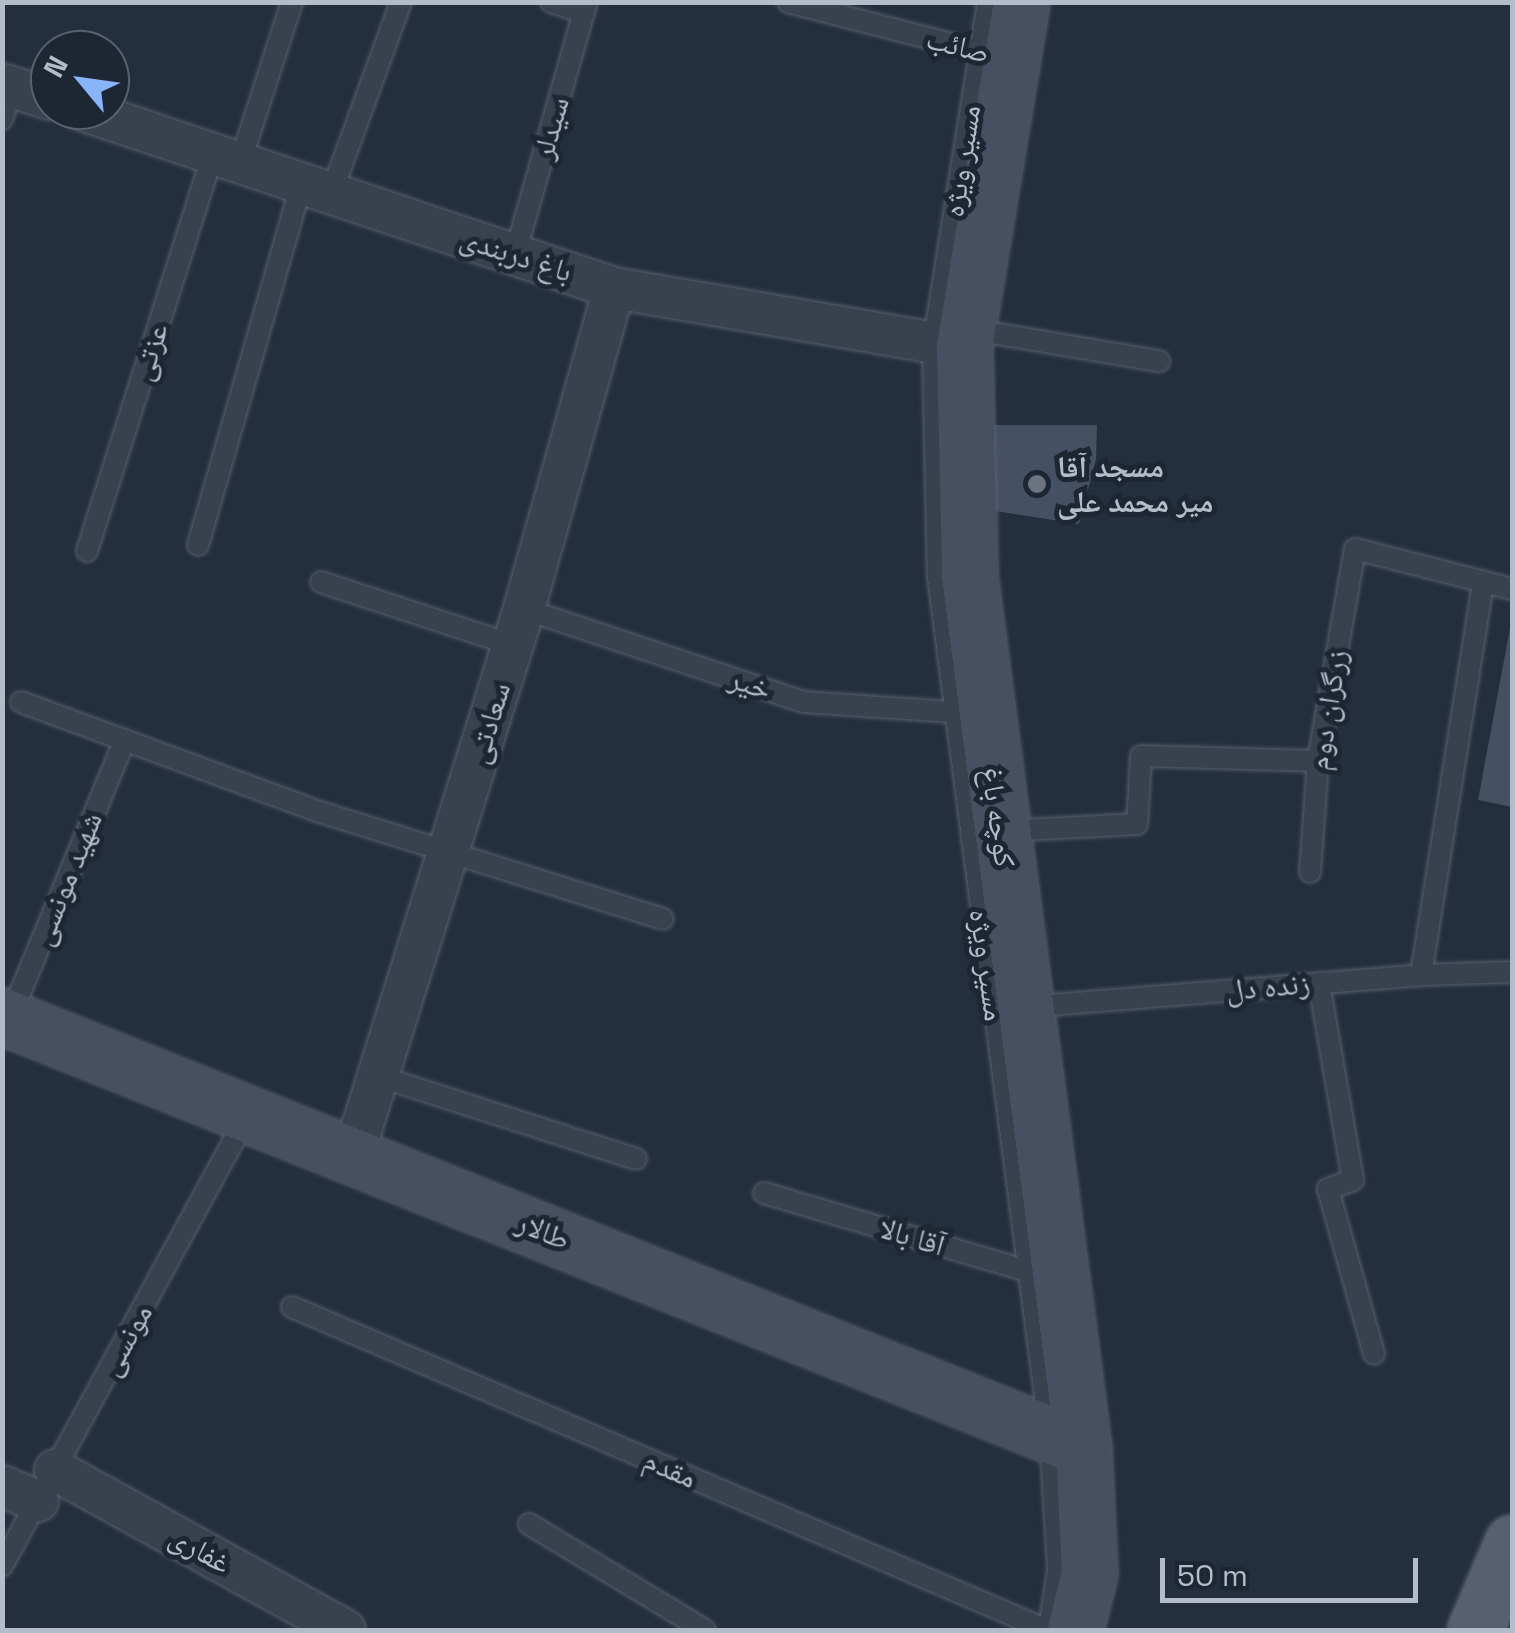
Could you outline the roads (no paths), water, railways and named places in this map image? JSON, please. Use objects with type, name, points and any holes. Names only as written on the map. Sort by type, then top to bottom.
[{"type":"main road","name":"کوچه باغ","points":[[1021,2],[995,55],[955,341],[969,575],[969,714],[1000,832],[1024,1007],[1044,1276],[1089,1573],[1074,1630]]},
{"type":"main road","name":"طالار","points":[[6,1017],[1066,1441]]},
{"type":"main road","points":[[1475,1630],[1512,1544]]},
{"type":"street","name":"باغ دربندی","points":[[130,126],[614,288],[955,341]]},
{"type":"street","name":"سعادتی","points":[[353,1156],[519,627],[614,288]]},
{"type":"street","name":"غفاری","points":[[32,1486],[345,1630]]},
{"type":"lane","name":"عزتی","points":[[87,551],[226,158],[292,2]]},
{"type":"lane","points":[[198,544],[316,188],[401,2]]},
{"type":"lane","points":[[551,2],[585,8]]},
{"type":"lane","name":"صائب","points":[[788,2],[995,55]]},
{"type":"lane","points":[[988,2],[995,55]]},
{"type":"lane","name":"سیدلر","points":[[515,254],[585,8]]},
{"type":"lane","points":[[955,341],[1160,361]]},
{"type":"lane","name":"زرگران دوم","points":[[1310,872],[1318,762],[1355,549],[1483,582]]},
{"type":"lane","name":"خیر","points":[[322,582],[519,627],[804,702],[969,714]]},
{"type":"lane","points":[[1422,975],[1483,582],[1512,589]]},
{"type":"lane","points":[[21,702],[320,812],[662,918]]},
{"type":"lane","name":"مسیر ویژه","points":[[969,714],[1044,1276]]},
{"type":"lane","name":"شهید مونسی","points":[[6,1017],[125,740]]},
{"type":"lane","points":[[1000,832],[1137,824],[1141,756],[1318,762]]},
{"type":"lane","name":"زنده دل","points":[[1024,1007],[1422,975],[1512,972]]},
{"type":"lane","points":[[1319,983],[1353,1180],[1328,1189],[1374,1354]]},
{"type":"lane","points":[[378,1076],[636,1159]]},
{"type":"lane","name":"مونسی","points":[[2,1566],[32,1486],[248,1114]]},
{"type":"lane","name":"آقا بالا","points":[[764,1193],[1044,1276]]},
{"type":"lane","name":"مقدم","points":[[292,1308],[1048,1630]]},
{"type":"lane","points":[[1048,1630],[1058,1570],[1066,1441]]},
{"type":"lane","points":[[529,1524],[704,1630]]},
{"type":"place","name":"مسجد آقا میر محمد علی","points":[[1037,484]]}]
